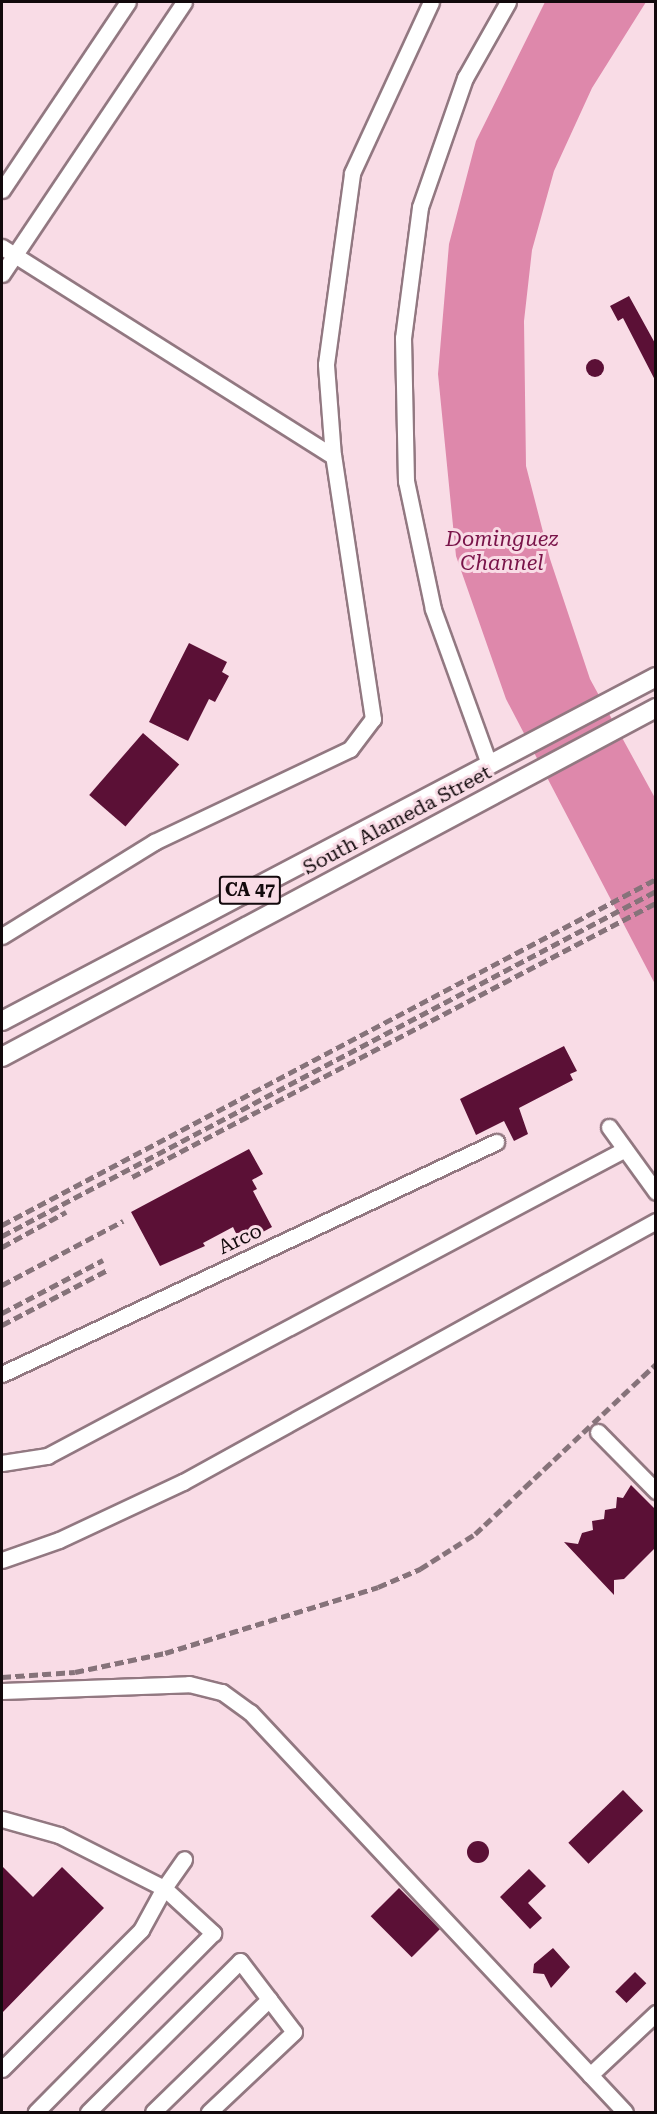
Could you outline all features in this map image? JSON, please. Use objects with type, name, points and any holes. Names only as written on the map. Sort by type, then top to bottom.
[{"type":"main road","name":"South Alameda Street","points":[[2,1021],[656,677]]},
{"type":"main road","name":"South Alameda Street","points":[[2,1057],[648,712]]},
{"type":"lane","points":[[2,190],[128,2]]},
{"type":"lane","points":[[2,274],[8,251],[184,2]]},
{"type":"lane","points":[[2,936],[154,842],[350,749],[373,719],[333,456],[326,364],[352,173],[431,2]]},
{"type":"lane","points":[[493,762],[433,609],[406,481],[403,338],[420,207],[465,78],[508,2]]},
{"type":"lane","points":[[8,251],[333,456]]},
{"type":"lane","points":[[609,1127],[652,1188]]},
{"type":"lane","name":"Arco","points":[[2,1374],[496,1142]]},
{"type":"lane","points":[[3,1463],[47,1456],[625,1149]]},
{"type":"lane","points":[[2,1560],[59,1540],[183,1482],[656,1221]]},
{"type":"lane","points":[[597,1432],[656,1491]]},
{"type":"lane","points":[[2,1690],[189,1684],[222,1692],[250,1712],[625,2112]]},
{"type":"lane","points":[[2,1819],[60,1835],[164,1888],[213,1933],[36,2112]]},
{"type":"lane","points":[[2,2069],[141,1930],[164,1888],[184,1859]]},
{"type":"lane","points":[[88,2112],[240,1961],[294,2032],[209,2112]]},
{"type":"lane","points":[[153,2112],[269,1999]]},
{"type":"lane","points":[[590,2074],[656,2013]]},
{"type":"water","name":"Dominguez Channel","points":[[545,2],[646,2],[592,88],[554,171],[532,250],[524,321],[526,466],[550,559],[590,679],[655,798],[655,984],[506,699],[456,556],[438,374],[449,244],[476,141]]},
{"type":"building","points":[[629,296],[656,345],[656,382],[623,318],[618,321],[610,306]]},
{"type":"building","points":[[595,359],[601,362],[604,368],[601,374],[595,377],[589,374],[586,368],[589,362]]},
{"type":"building","points":[[189,643],[227,662],[222,672],[229,676],[215,702],[209,699],[188,741],[149,722]]},
{"type":"building","points":[[143,733],[179,764],[125,826],[89,795]]},
{"type":"building","points":[[564,1046],[577,1071],[570,1074],[573,1080],[519,1108],[528,1134],[514,1141],[504,1121],[476,1135],[460,1099]]},
{"type":"building","points":[[249,1149],[263,1174],[252,1180],[257,1189],[253,1191],[272,1227],[241,1244],[233,1227],[203,1243],[205,1246],[160,1266],[131,1212]]},
{"type":"building","points":[[631,1485],[656,1510],[656,1547],[624,1579],[614,1580],[614,1595],[564,1542],[578,1544],[582,1533],[593,1530],[592,1521],[604,1519],[605,1510],[616,1508],[617,1497],[623,1498]]},
{"type":"building","points":[[623,1790],[643,1811],[588,1864],[568,1843]]},
{"type":"building","points":[[478,1841],[488,1848],[489,1852],[482,1862],[478,1863],[468,1856],[467,1852],[474,1842]]},
{"type":"building","points":[[2,1866],[33,1897],[62,1867],[104,1908],[2,2013]]},
{"type":"building","points":[[529,1869],[546,1886],[528,1903],[542,1918],[530,1929],[500,1897]]},
{"type":"building","points":[[399,1888],[440,1929],[412,1957],[371,1916]]},
{"type":"building","points":[[553,1948],[570,1967],[551,1988],[544,1974],[533,1973],[534,1964]]},
{"type":"building","points":[[635,1972],[646,1983],[627,2003],[615,1992]]},
{"type":"railway","points":[[2,1225],[656,879]]},
{"type":"railway","points":[[2,1236],[656,891]]},
{"type":"railway","points":[[132,1177],[656,903]]},
{"type":"railway","points":[[2,1247],[66,1212]]},
{"type":"railway","points":[[2,1285],[123,1221]]},
{"type":"railway","points":[[2,1313],[103,1260]]},
{"type":"railway","points":[[2,1325],[109,1269]]},
{"type":"railway","points":[[2,1677],[75,1672],[165,1653],[378,1587],[420,1569],[475,1534],[656,1364]]}]
